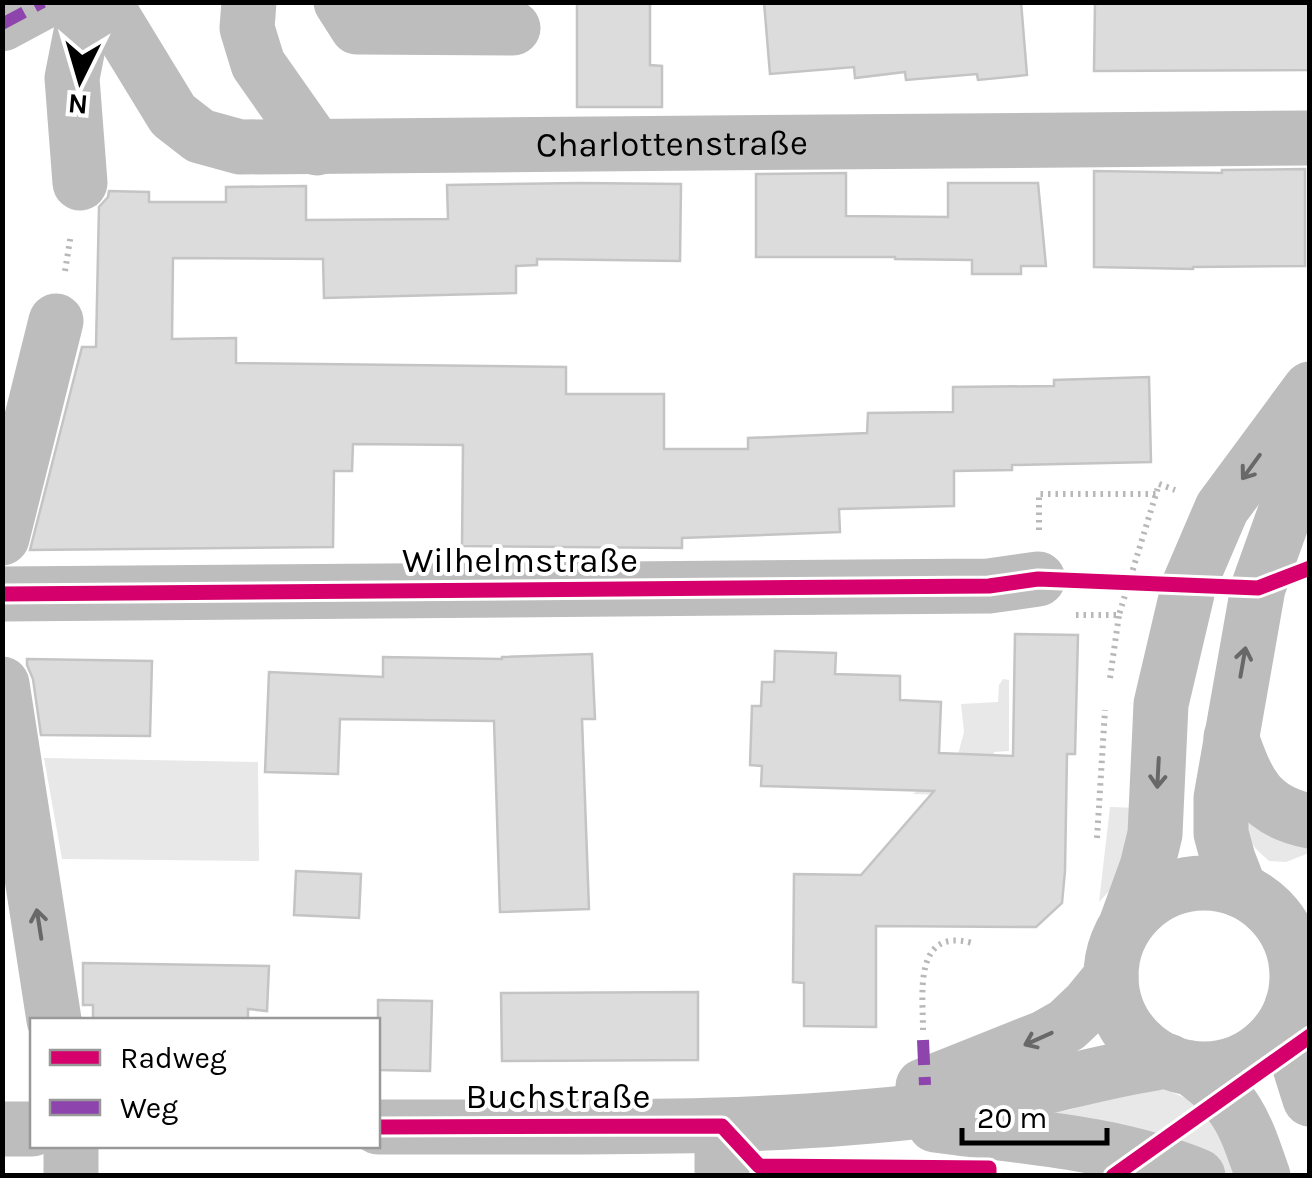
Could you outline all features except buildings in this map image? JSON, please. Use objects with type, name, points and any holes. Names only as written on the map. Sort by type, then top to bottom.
[{"type":"street","points":[[2,24],[43,2]]},
{"type":"street","points":[[80,184],[72,78],[87,2]]},
{"type":"street","name":"Charlottenstraße","points":[[104,2],[174,115],[200,136],[240,148],[1310,138]]},
{"type":"street","points":[[249,2],[247,28],[258,64],[317,148]]},
{"type":"street","points":[[341,2],[357,27],[514,28]]},
{"type":"street","points":[[2,538],[56,321]]},
{"type":"street","points":[[1264,1176],[1237,1109],[1218,1086],[1144,1048],[1126,1028],[1115,1003],[1111,977],[1114,948],[1148,867],[1155,834],[1161,704],[1189,585],[1222,508],[1310,390]]},
{"type":"street","points":[[1310,443],[1258,588],[1221,798],[1221,833],[1228,859],[1271,893],[1293,948],[1300,975],[1298,1061],[1310,1099]]},
{"type":"street","points":[[1258,588],[1310,568]]},
{"type":"street","name":"Wilhelmstraße","points":[[2,594],[925,587],[989,586],[1038,579]]},
{"type":"street","points":[[2,684],[54,1018]]},
{"type":"street","points":[[1231,737],[1250,786],[1284,814],[1310,821]]},
{"type":"street","points":[[1127,922],[1150,900],[1178,886],[1210,882],[1271,893]]},
{"type":"street","points":[[1180,1065],[1217,1068],[1242,1060],[1263,1047],[1281,1028],[1300,975]]},
{"type":"street","name":"Buchstraße","points":[[380,1127],[722,1150],[843,1118],[1046,1037],[1074,1019],[1111,977]]},
{"type":"street","name":"Buchstraße","points":[[843,1118],[966,1105],[1124,1067],[1180,1065]]},
{"type":"street","points":[[843,1118],[1120,1150],[1198,1176]]},
{"type":"street","points":[[2,1129],[30,1129]]},
{"type":"street","points":[[71,1148],[71,1176]]},
{"type":"path","points":[[56,321],[80,184]]},
{"type":"path","points":[[1108,686],[1119,615],[1159,484]]},
{"type":"path","points":[[1119,615],[1039,616],[1039,494],[1157,494]]},
{"type":"path","points":[[1038,579],[1189,585]]},
{"type":"path","points":[[1096,855],[1106,703]]},
{"type":"path","points":[[923,1040],[926,959],[946,942],[972,943]]},
{"type":"shaded area","points":[[1003,679],[1009,680],[1009,751],[994,752],[993,796],[913,794],[956,762],[964,732],[961,704],[998,702]]},
{"type":"shaded area","points":[[44,758],[258,762],[259,861],[62,859]]},
{"type":"shaded area","points":[[1110,807],[1140,808],[1110,890],[1099,902]]},
{"type":"shaded area","points":[[1244,814],[1309,834],[1309,853],[1286,862],[1269,861],[1248,837]]},
{"type":"shaded area","points":[[1136,1089],[1166,1090],[1188,1099],[1221,1125],[1248,1175],[1226,1175],[1053,1112]]},
{"type":"marked path","points":[[2,24],[43,2]]},
{"type":"marked path","points":[[923,1040],[925,1085]]},
{"type":"cycle path","points":[[2,594],[989,586],[1038,579],[1258,588],[1310,568]]},
{"type":"cycle path","points":[[1113,1176],[1310,1036]]},
{"type":"cycle path","points":[[380,1127],[722,1126],[759,1166],[989,1168],[989,1176]]}]
